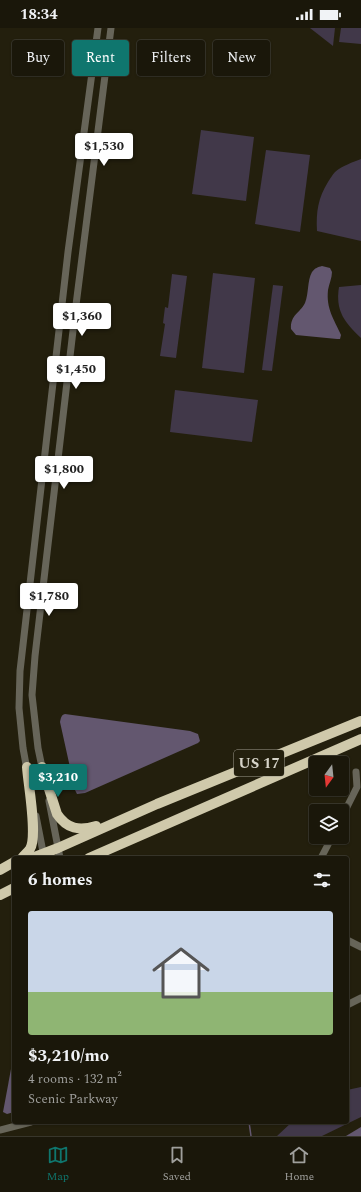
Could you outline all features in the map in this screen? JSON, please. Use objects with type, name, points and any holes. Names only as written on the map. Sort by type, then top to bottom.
[{"type":"highway","name":"US 17","points":[[44,856],[59,853],[64,845],[157,804],[361,721]]},
{"type":"highway","name":"US 17","points":[[94,856],[361,739]]},
{"type":"highway","points":[[275,756],[282,774]]},
{"type":"highway","points":[[24,856],[30,848],[33,838],[27,767]]},
{"type":"highway","points":[[42,767],[57,814],[61,821],[67,825],[84,829],[95,827],[120,815],[139,812]]},
{"type":"highway","points":[[0,871],[12,863]]},
{"type":"highway","points":[[0,871],[12,867]]},
{"type":"highway","points":[[0,895],[12,889]]},
{"type":"highway","points":[[0,898],[12,895]]},
{"type":"street","points":[[44,856],[23,748],[19,708],[20,671],[68,252],[98,28]]},
{"type":"street","points":[[59,853],[38,748],[32,695],[36,648],[76,304],[111,28]]},
{"type":"street","points":[[349,804],[358,787],[356,772]]},
{"type":"street","points":[[322,856],[328,844]]},
{"type":"street","points":[[349,941],[361,947]]},
{"type":"street","points":[[349,1004],[361,998]]},
{"type":"street","points":[[0,1130],[23,1124]]},
{"type":"shaded area","points":[[310,28],[335,28],[333,46]]},
{"type":"shaded area","points":[[341,28],[361,28],[361,44],[339,42]]},
{"type":"shaded area","points":[[201,130],[254,137],[246,201],[192,194]]},
{"type":"shaded area","points":[[266,150],[310,155],[300,232],[255,224]]},
{"type":"shaded area","points":[[361,159],[361,241],[317,231],[318,205],[328,182],[338,170]]},
{"type":"shaded area","points":[[322,266],[330,268],[332,272],[328,290],[328,303],[331,314],[341,335],[340,339],[296,335],[291,329],[292,320],[305,303],[309,279],[312,272]]},
{"type":"shaded area","points":[[213,273],[255,278],[244,373],[202,368]]},
{"type":"shaded area","points":[[172,274],[187,276],[176,358],[160,356],[165,324],[163,323],[165,307],[168,308]]},
{"type":"shaded area","points":[[273,285],[283,286],[272,371],[262,370]]},
{"type":"shaded area","points":[[361,285],[361,338],[342,316],[338,303],[338,295],[339,287]]},
{"type":"shaded area","points":[[175,390],[258,400],[252,442],[170,432]]},
{"type":"shaded area","points":[[65,714],[190,731],[198,734],[200,741],[85,793],[77,794],[60,722],[62,716]]},
{"type":"shaded area","points":[[12,1064],[12,1113],[7,1114],[3,1112]]},
{"type":"shaded area","points":[[361,1087],[361,1117],[349,1123],[349,1090]]},
{"type":"shaded area","points":[[290,1124],[347,1124],[322,1136],[277,1136]]},
{"type":"shaded area","points":[[361,1127],[361,1136],[346,1136]]},
{"type":"waterway","points":[[249,1124],[251,1136]]}]
